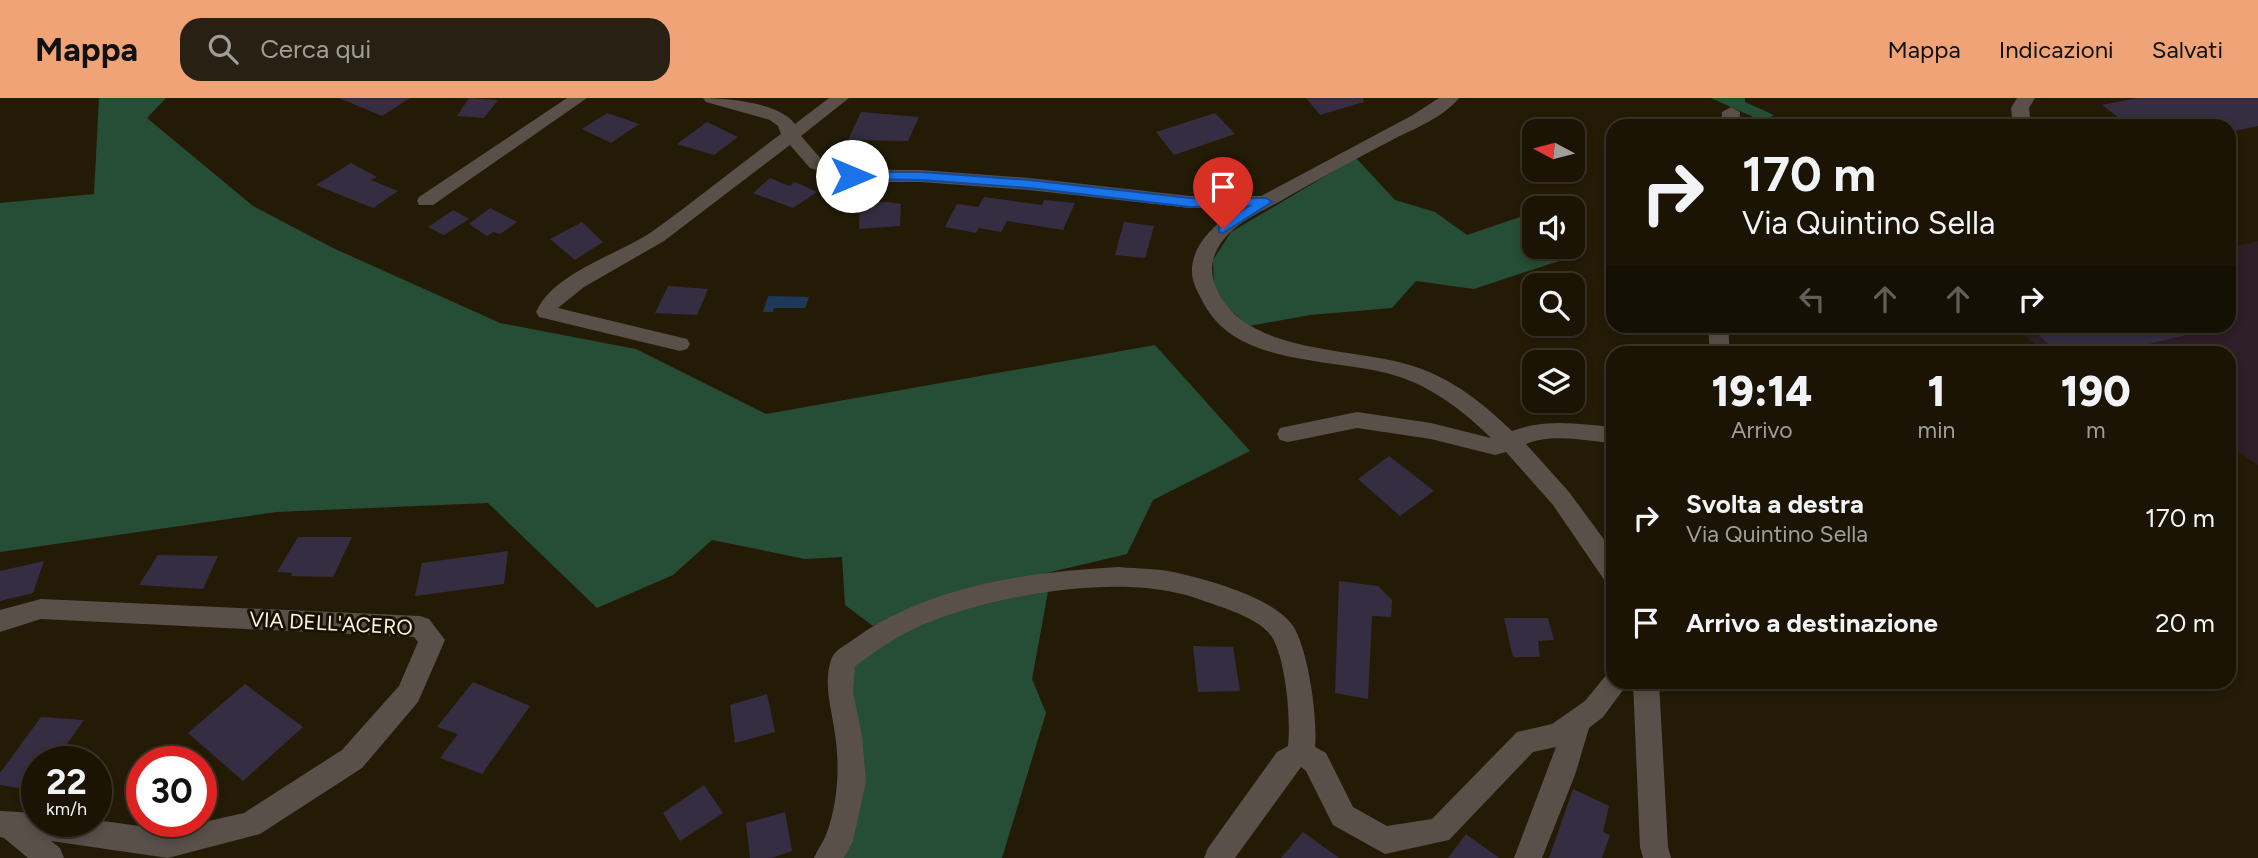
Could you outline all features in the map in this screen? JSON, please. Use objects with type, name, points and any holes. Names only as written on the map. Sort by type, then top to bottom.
[{"type":"street","points":[[426,201],[578,98]]},
{"type":"street","points":[[712,98],[776,116],[786,123],[790,134],[816,164],[852,176],[921,176],[1029,184],[1190,202],[1266,202]]},
{"type":"street","points":[[680,344],[546,312],[551,301],[577,282],[657,237],[840,98]]},
{"type":"street","points":[[1450,98],[1223,229],[1209,244],[1200,270],[1202,280],[1211,304],[1238,329],[1282,348],[1368,362],[1421,376],[1448,391],[1510,442],[1577,520],[1606,562]]},
{"type":"street","points":[[2021,119],[2020,108],[2026,98]]},
{"type":"street","points":[[1288,434],[1357,420],[1431,431],[1495,447],[1535,431],[1606,435]]},
{"type":"street","points":[[828,858],[839,841],[852,782],[849,736],[840,692],[844,661],[882,633],[944,605],[1050,581],[1119,577],[1176,582],[1251,607],[1282,630],[1296,672],[1304,726],[1301,752]]},
{"type":"street","name":"VIA DELL'ACERO","points":[[0,621],[41,609],[420,626],[432,640],[410,694],[352,759],[250,825],[168,844],[56,828],[4,824]]},
{"type":"street","points":[[1301,752],[1316,762],[1343,816],[1385,840],[1439,831],[1526,741],[1558,735],[1594,709],[1610,689]]},
{"type":"street","points":[[1646,689],[1654,847],[1657,858]]},
{"type":"street","points":[[1528,858],[1562,775],[1578,720]]},
{"type":"street","points":[[1218,858],[1287,761],[1301,752]]},
{"type":"lane","points":[[4,824],[50,858]]},
{"type":"shaded area","points":[[2258,241],[2258,465],[2236,450],[2236,346],[2036,346],[2023,333],[2236,333],[2236,246]]},
{"type":"green space","points":[[99,98],[166,98],[147,118],[253,206],[333,248],[500,323],[636,349],[766,414],[1155,345],[1250,451],[1153,500],[1127,554],[924,602],[873,626],[845,605],[842,557],[805,559],[712,540],[673,575],[597,608],[488,503],[276,512],[0,552],[0,203],[94,194]]},
{"type":"green space","points":[[1711,98],[1745,98],[1745,102],[1774,115],[1758,119]]},
{"type":"green space","points":[[1356,158],[1395,200],[1435,212],[1467,235],[1522,216],[1522,259],[1560,259],[1474,289],[1416,281],[1392,308],[1310,315],[1249,326],[1225,305],[1214,286],[1213,260],[1231,232]]},
{"type":"green space","points":[[1050,581],[1032,679],[1046,713],[1002,858],[828,858],[839,841],[843,661],[882,633]]},
{"type":"water","points":[[768,296],[809,297],[805,308],[774,308],[773,312],[763,312]]},
{"type":"building","points":[[339,98],[410,98],[382,116]]},
{"type":"building","points":[[469,98],[498,100],[484,118],[457,116]]},
{"type":"building","points":[[1306,98],[1363,98],[1364,102],[1320,115]]},
{"type":"building","points":[[2137,98],[2258,98],[2258,126],[2236,131],[2236,119],[2121,119],[2102,105]]},
{"type":"building","points":[[861,112],[919,117],[908,141],[848,140]]},
{"type":"building","points":[[607,113],[639,124],[611,143],[582,129]]},
{"type":"building","points":[[1215,113],[1235,134],[1174,155],[1156,132]]},
{"type":"building","points":[[707,122],[738,137],[714,155],[677,144]]},
{"type":"building","points":[[351,163],[377,177],[371,180],[398,191],[373,208],[316,185]]},
{"type":"building","points":[[770,178],[789,186],[795,182],[817,192],[793,208],[753,193]]},
{"type":"building","points":[[984,197],[1042,205],[1044,200],[1075,203],[1063,230],[1007,221],[1001,232],[979,228],[976,233],[945,227],[957,204],[978,207]]},
{"type":"building","points":[[860,203],[901,204],[900,226],[859,229]]},
{"type":"building","points":[[490,208],[517,222],[500,234],[493,232],[487,236],[469,224]]},
{"type":"building","points":[[453,210],[469,219],[444,235],[428,227]]},
{"type":"building","points":[[582,222],[603,242],[575,260],[550,239]]},
{"type":"building","points":[[1124,222],[1154,226],[1145,258],[1115,255]]},
{"type":"building","points":[[668,286],[708,289],[697,315],[655,313]]},
{"type":"building","points":[[2036,333],[2194,333],[2141,346],[2050,346]]},
{"type":"building","points":[[1389,456],[1434,491],[1400,516],[1358,479]]},
{"type":"building","points":[[298,537],[352,537],[333,577],[291,576],[292,573],[277,572]]},
{"type":"building","points":[[508,551],[504,584],[415,596],[422,563]]},
{"type":"building","points":[[158,555],[218,556],[203,589],[139,585]]},
{"type":"building","points":[[44,561],[33,593],[0,601],[0,571]]},
{"type":"building","points":[[1339,581],[1378,586],[1392,600],[1391,617],[1372,616],[1368,699],[1335,693]]},
{"type":"building","points":[[1504,618],[1548,618],[1554,640],[1538,641],[1540,657],[1513,657]]},
{"type":"building","points":[[1193,646],[1233,647],[1240,691],[1198,692]]},
{"type":"building","points":[[473,682],[530,706],[482,774],[440,758],[458,734],[437,727]]},
{"type":"building","points":[[245,684],[303,727],[243,781],[217,758],[217,746],[203,746],[188,733]]},
{"type":"building","points":[[767,694],[775,732],[735,743],[730,705]]},
{"type":"building","points":[[41,717],[84,720],[66,746],[21,746],[21,788],[0,785],[0,773]]},
{"type":"building","points":[[704,785],[723,813],[680,841],[663,813]]},
{"type":"building","points":[[1573,789],[1609,806],[1603,832],[1610,835],[1602,858],[1549,858]]},
{"type":"building","points":[[785,812],[792,851],[771,858],[750,858],[746,823]]},
{"type":"building","points":[[1303,832],[1339,858],[1281,858]]},
{"type":"building","points":[[1466,834],[1499,858],[1448,858]]},
{"type":"route","points":[[852,176],[921,176],[1029,184],[1190,202],[1266,202],[1223,229]]}]
